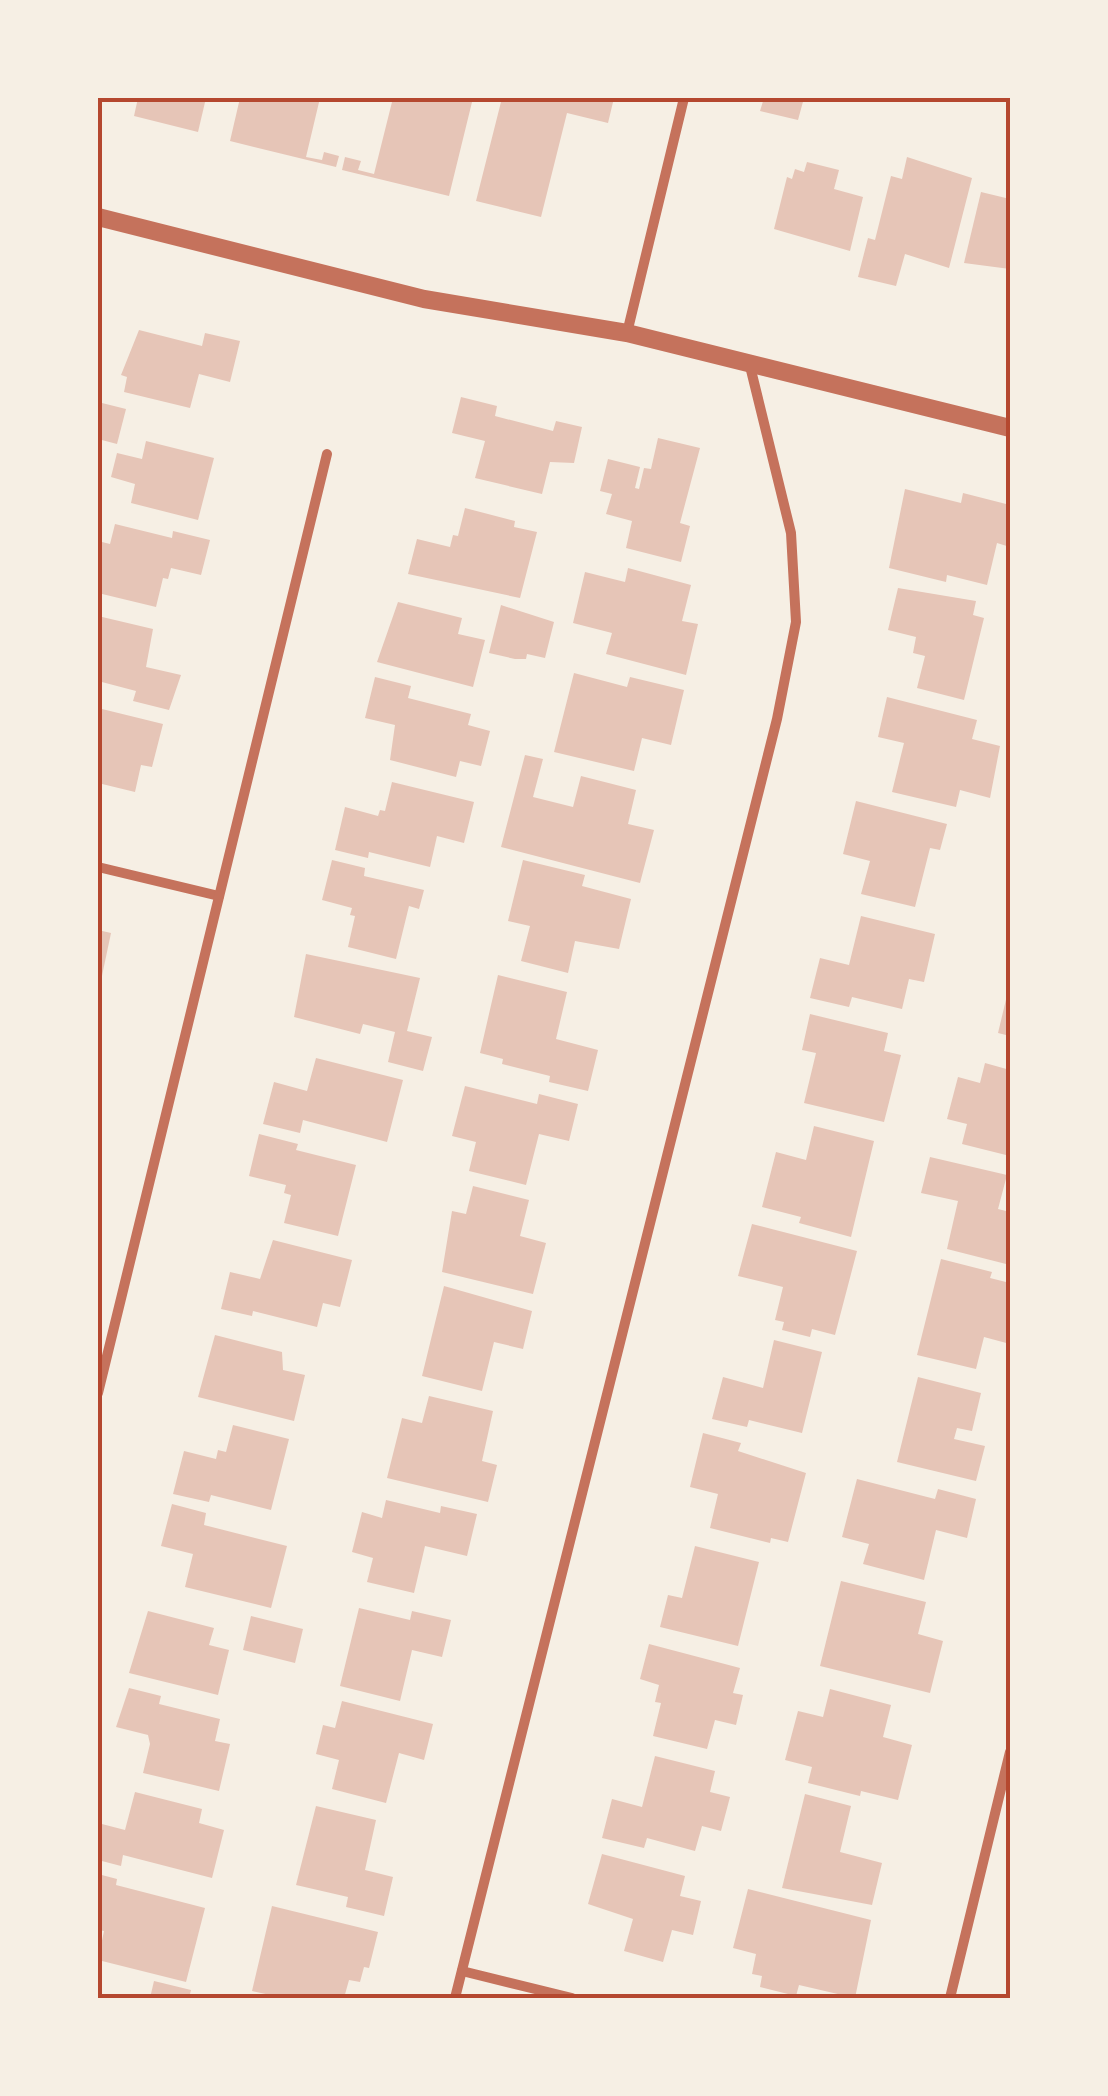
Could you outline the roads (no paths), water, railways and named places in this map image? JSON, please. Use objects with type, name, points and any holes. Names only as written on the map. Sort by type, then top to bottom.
[{"type":"street","points":[[627,333],[684,98]]},
{"type":"street","points":[[98,217],[424,299],[627,333],[1010,428]]},
{"type":"street","points":[[455,1998],[777,719],[796,622],[791,534],[750,362]]},
{"type":"street","points":[[98,1393],[327,454]]},
{"type":"street","points":[[98,867],[219,896]]},
{"type":"street","points":[[950,1998],[1010,1752]]},
{"type":"street","points":[[462,1970],[572,1998]]}]
